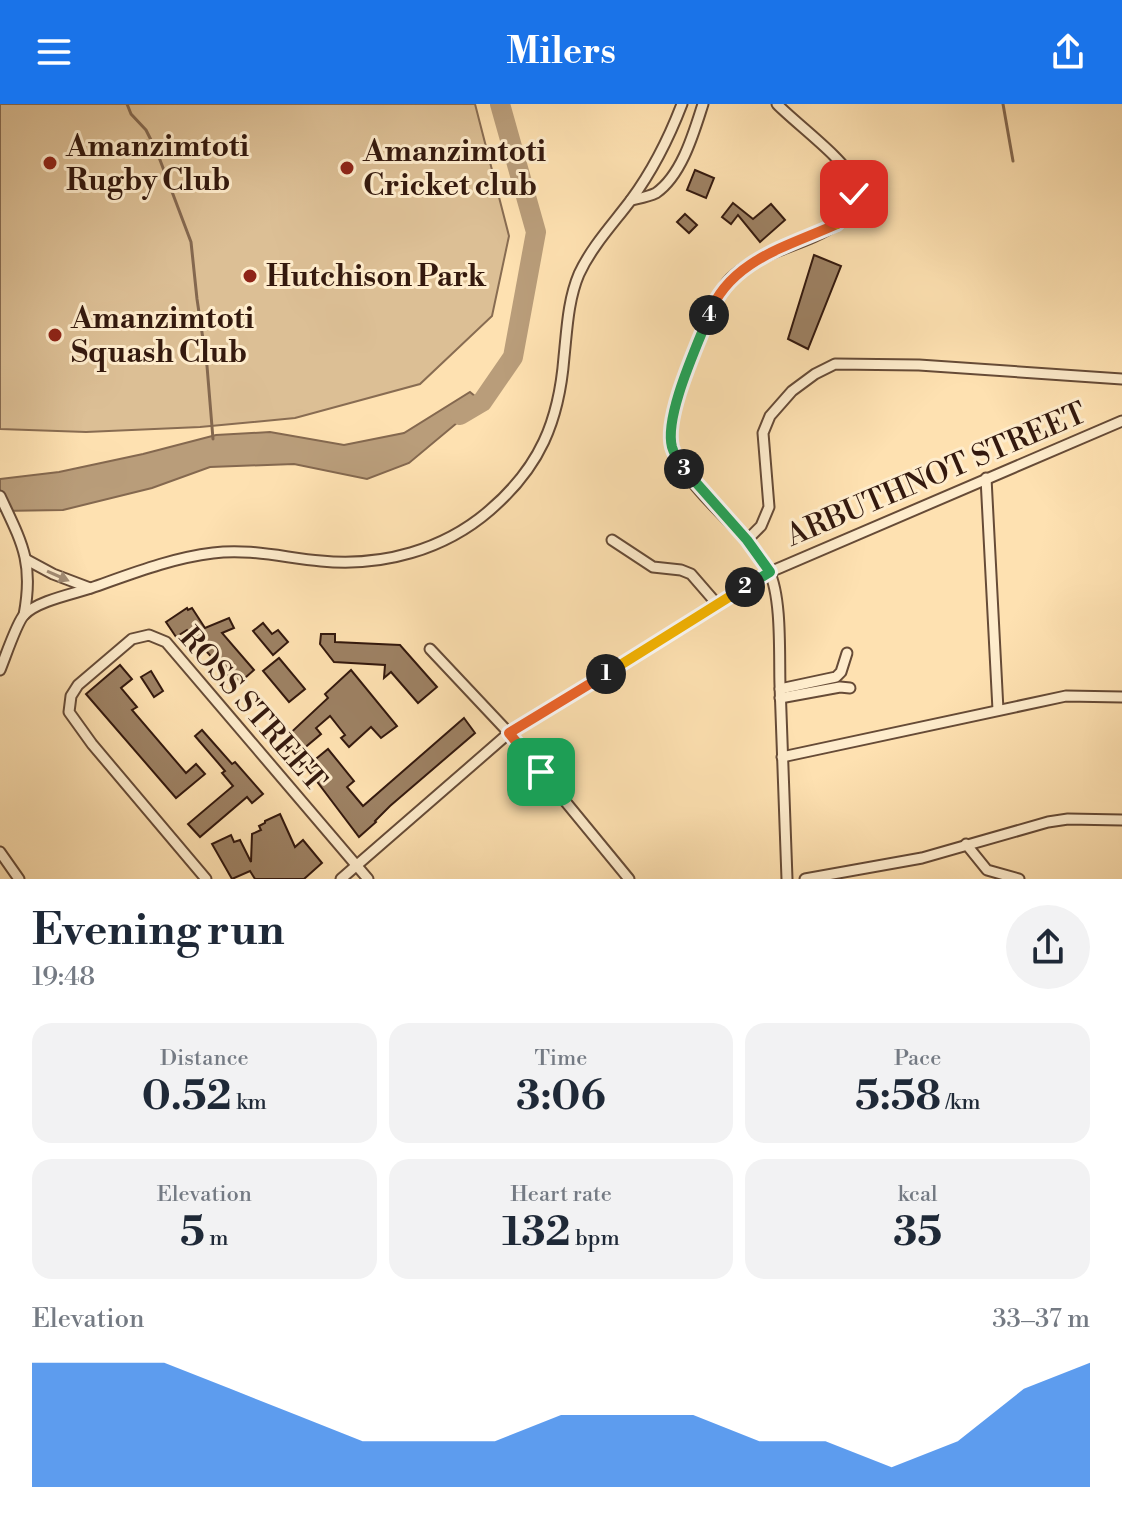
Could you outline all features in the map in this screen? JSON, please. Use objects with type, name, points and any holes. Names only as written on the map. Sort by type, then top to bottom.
[{"type":"street","points":[[24,615],[45,603],[133,573],[215,552],[322,561],[377,561],[424,549],[469,526],[507,495],[545,443],[556,412],[569,307],[576,284],[594,248],[631,200],[664,148],[682,104]]},
{"type":"street","points":[[631,200],[658,191],[669,179],[690,139],[703,104]]},
{"type":"street","points":[[777,104],[847,169],[854,184],[851,207],[838,224],[756,260],[730,279],[710,310],[674,408],[671,425],[672,446],[688,476],[747,540],[770,572],[778,627],[787,879]]},
{"type":"street","points":[[747,540],[761,526],[769,507],[763,433],[770,416],[792,391],[835,364],[919,365],[1122,379]]},
{"type":"street","name":"ARBUTHNOT STREET","points":[[341,879],[509,733],[770,572],[1122,421]]},
{"type":"street","points":[[986,478],[998,710]]},
{"type":"street","points":[[0,496],[27,560],[29,582],[24,615],[0,670]]},
{"type":"street","points":[[612,540],[653,567],[685,570],[717,604]]},
{"type":"street","points":[[27,560],[53,574],[91,588]]},
{"type":"street","name":"ROSS STREET","points":[[206,879],[72,718],[68,702],[78,685],[132,639],[143,635],[166,642],[368,879]]},
{"type":"street","points":[[430,649],[509,733],[629,879]]},
{"type":"street","points":[[780,693],[836,677],[841,672],[847,653]]},
{"type":"street","points":[[780,693],[850,688]]},
{"type":"street","points":[[782,757],[1066,696],[1122,697]]},
{"type":"street","points":[[805,879],[922,858],[1048,822],[1068,819],[1122,820]]},
{"type":"street","points":[[966,844],[987,870],[1019,879]]},
{"type":"street","points":[[0,852],[19,879]]},
{"type":"shaded area","name":"Hutchison Park","points":[[0,104],[475,104],[509,236],[492,316],[420,384],[295,418],[200,427],[86,432],[0,429]]},
{"type":"shaded area","points":[[470,392],[482,402],[409,463],[367,479],[294,464],[210,467],[152,488],[63,510],[0,511],[0,479],[59,472],[216,435],[270,432],[344,445],[404,433]]},
{"type":"building","points":[[695,170],[714,178],[706,198],[687,190]]},
{"type":"building","points":[[733,203],[753,219],[771,204],[785,220],[760,242],[738,215],[731,224],[722,217]]},
{"type":"building","points":[[685,214],[697,225],[689,233],[677,222]]},
{"type":"building","points":[[814,255],[841,266],[808,349],[788,339]]},
{"type":"building","points":[[192,608],[205,628],[229,618],[234,628],[222,633],[254,670],[237,685],[187,630],[176,637],[166,622]]},
{"type":"building","points":[[263,623],[272,634],[278,630],[288,642],[273,655],[253,631]]},
{"type":"building","points":[[321,634],[335,634],[335,642],[400,645],[437,687],[418,703],[391,672],[384,678],[385,665],[334,662],[320,644]]},
{"type":"building","points":[[279,658],[305,689],[289,702],[263,671]]},
{"type":"building","points":[[120,665],[132,679],[121,688],[137,707],[132,710],[186,773],[196,764],[205,774],[176,798],[86,694]]},
{"type":"building","points":[[351,670],[397,726],[381,738],[371,727],[349,747],[341,738],[345,735],[330,716],[316,728],[321,734],[296,755],[284,739],[328,698],[325,694]]},
{"type":"building","points":[[151,671],[163,691],[154,697],[141,677]]},
{"type":"building","points":[[464,718],[475,733],[359,837],[306,767],[328,749],[354,781],[347,787],[363,806]]},
{"type":"building","points":[[202,730],[263,794],[252,803],[247,797],[200,837],[188,824],[233,786],[222,773],[225,771],[195,736]]},
{"type":"building","points":[[280,814],[295,847],[303,840],[322,863],[304,879],[255,879],[250,871],[232,879],[212,844],[231,835],[234,842],[240,840],[251,862],[252,834],[261,830],[259,826],[265,821]]},
{"type":"waterway","points":[[127,104],[157,152],[191,242],[213,439]]},
{"type":"waterway","points":[[460,415],[482,402],[513,357],[536,232],[500,104]]},
{"type":"waterway","points":[[1003,104],[1013,161]]},
{"type":"place","name":"Amanzimtoti Rugby Club","points":[[50,163]]},
{"type":"place","name":"Amanzimtoti Cricket club","points":[[347,168]]},
{"type":"place","name":"Hutchison Park","points":[[250,276]]},
{"type":"place","name":"Amanzimtoti Squash Club","points":[[55,335]]},
{"type":"route","points":[[541,772],[509,733],[770,572],[747,540],[688,476],[680,463],[672,446],[674,408],[710,310],[730,279],[756,260],[838,224],[851,207],[854,194]]}]
